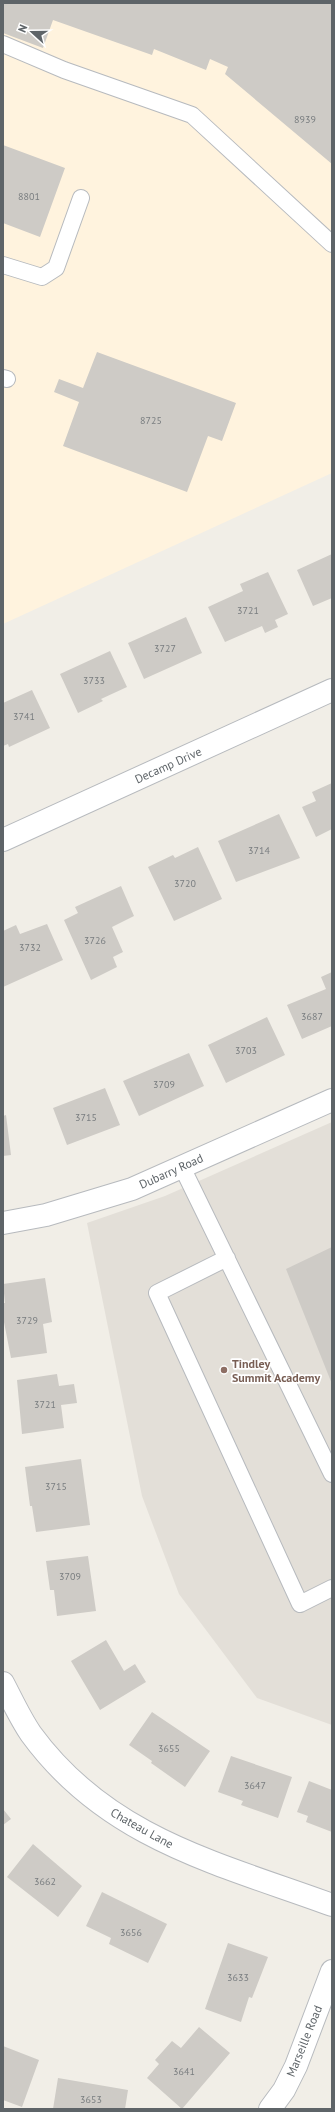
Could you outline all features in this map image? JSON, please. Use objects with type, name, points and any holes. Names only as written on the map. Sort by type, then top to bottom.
[{"type":"street","name":"Decamp Drive","points":[[3,840],[332,690]]},
{"type":"street","name":"Dubarry Road","points":[[3,1223],[46,1215],[132,1189],[332,1100]]},
{"type":"street","name":"Chateau Lane","points":[[3,1683],[9,1698],[31,1733],[48,1755],[66,1775],[108,1810],[144,1832],[180,1849],[332,1905]]},
{"type":"street","name":"Marseille Road","points":[[270,2109],[284,2090],[296,2066],[332,1971]]},
{"type":"lane","points":[[3,44],[64,70],[192,115],[332,244]]},
{"type":"lane","points":[[3,265],[42,277],[56,268],[81,198]]},
{"type":"lane","points":[[182,1167],[332,1474]]},
{"type":"lane","points":[[227,1258],[157,1292],[300,1604],[332,1588]]},
{"type":"shaded area","points":[[3,3],[332,3],[332,473],[3,624]]},
{"type":"shaded area","name":"Tindley Summit Academy","points":[[332,1122],[332,1725],[257,1698],[179,1594],[142,1496],[87,1223],[165,1196]]},
{"type":"building","points":[[3,3],[332,3],[332,164],[225,74],[228,67],[210,59],[206,70],[154,49],[152,55],[53,20],[43,48],[3,33]]},
{"type":"building","points":[[3,145],[65,168],[40,237],[3,223]]},
{"type":"building","points":[[97,352],[236,403],[222,441],[208,436],[187,492],[63,446],[79,402],[54,392],[59,379],[83,388]]},
{"type":"building","points":[[332,554],[332,598],[313,606],[297,570]]},
{"type":"building","points":[[268,572],[288,614],[275,620],[278,627],[265,633],[262,626],[225,642],[208,607],[243,591],[240,584]]},
{"type":"building","points":[[186,617],[202,653],[144,679],[128,643]]},
{"type":"building","points":[[110,651],[127,687],[101,699],[103,701],[78,713],[60,674]]},
{"type":"building","points":[[32,690],[50,728],[9,747],[8,744],[3,746],[3,703]]},
{"type":"building","points":[[332,783],[332,829],[316,837],[302,807],[316,801],[312,792]]},
{"type":"building","points":[[279,814],[300,858],[236,882],[218,841]]},
{"type":"building","points":[[198,847],[222,899],[174,921],[148,867],[173,855],[175,858]]},
{"type":"building","points":[[121,886],[134,916],[112,927],[123,952],[113,957],[117,967],[91,980],[64,920],[78,913],[75,907]]},
{"type":"building","points":[[47,924],[63,960],[3,987],[3,931],[16,925],[20,934]]},
{"type":"building","points":[[332,972],[332,1026],[302,1039],[287,1005],[326,989],[321,977]]},
{"type":"building","points":[[267,1017],[285,1055],[226,1083],[208,1045]]},
{"type":"building","points":[[189,1053],[204,1086],[139,1116],[123,1081]]},
{"type":"building","points":[[105,1088],[120,1125],[67,1145],[53,1108]]},
{"type":"building","points":[[6,1115],[11,1155],[3,1156],[3,1116]]},
{"type":"building","points":[[332,1247],[332,1384],[286,1269]]},
{"type":"building","points":[[45,1278],[52,1322],[43,1324],[47,1353],[11,1358],[3,1317],[3,1303],[5,1303],[3,1284]]},
{"type":"building","points":[[57,1374],[59,1386],[74,1384],[77,1403],[61,1405],[64,1428],[22,1434],[17,1380]]},
{"type":"building","points":[[81,1459],[90,1525],[36,1532],[32,1506],[30,1506],[25,1467]]},
{"type":"building","points":[[88,1556],[96,1611],[57,1616],[54,1590],[50,1590],[46,1561]]},
{"type":"building","points":[[106,1640],[124,1671],[135,1664],[146,1682],[100,1710],[71,1661]]},
{"type":"building","points":[[152,1712],[210,1751],[185,1787],[129,1745]]},
{"type":"building","points":[[231,1756],[292,1777],[278,1818],[241,1805],[243,1801],[218,1792]]},
{"type":"building","points":[[309,1781],[332,1790],[332,1832],[306,1822],[308,1816],[297,1812]]},
{"type":"building","points":[[3,1809],[11,1819],[3,1825]]},
{"type":"building","points":[[33,1844],[82,1886],[58,1917],[7,1877]]},
{"type":"building","points":[[102,1892],[167,1924],[148,1963],[109,1944],[111,1938],[86,1926]]},
{"type":"building","points":[[228,1943],[268,1957],[252,1998],[249,1997],[241,2022],[205,2009]]},
{"type":"building","points":[[199,2027],[230,2053],[182,2109],[147,2078],[159,2064],[155,2060],[172,2041],[181,2048]]},
{"type":"building","points":[[3,2046],[39,2060],[22,2107],[3,2100]]},
{"type":"building","points":[[58,2078],[128,2090],[125,2109],[53,2109]]},
{"type":"place","name":"Tindley Summit Academy","points":[[224,1370]]}]
